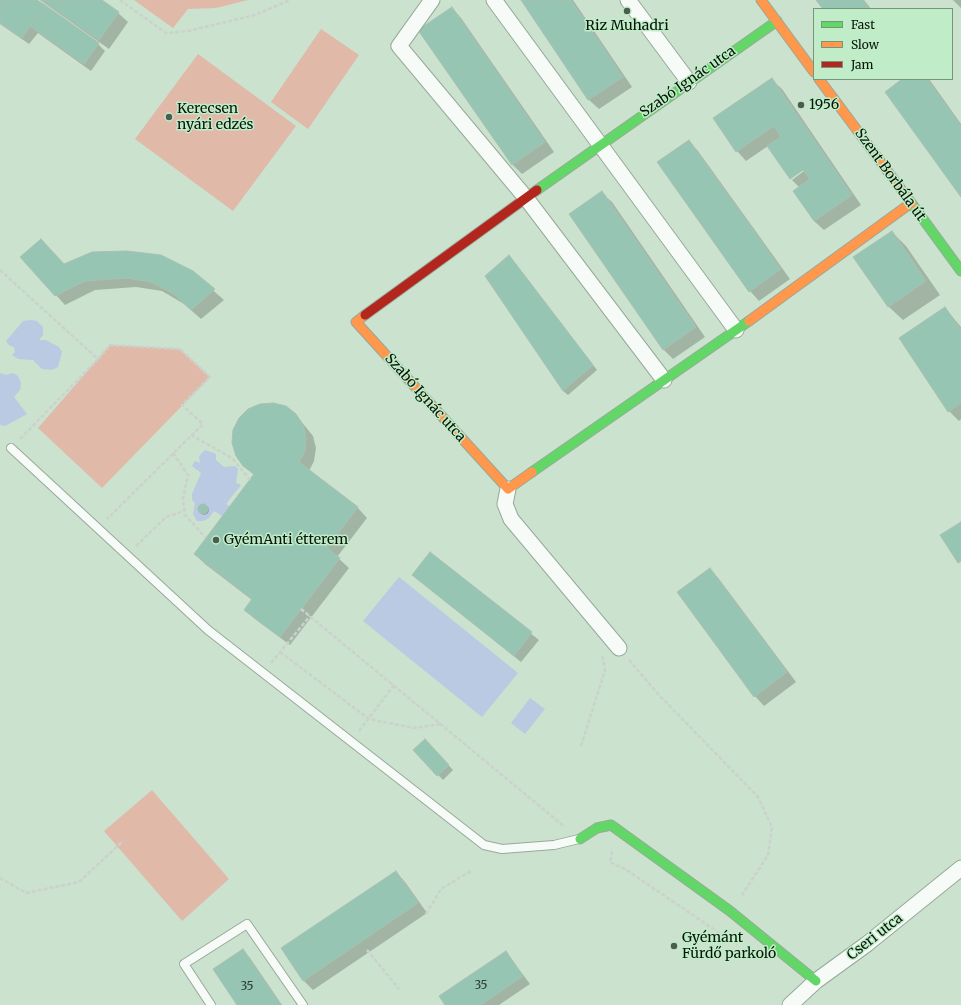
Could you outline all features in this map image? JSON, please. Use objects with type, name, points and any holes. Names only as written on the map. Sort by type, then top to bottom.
[{"type":"street","points":[[432,0],[399,46],[526,198],[664,380]]},
{"type":"street","points":[[494,0],[736,330]]},
{"type":"street","points":[[628,0],[689,82]]},
{"type":"street","points":[[762,0],[813,71]]},
{"type":"street","name":"Szabó Ignác utca","points":[[508,489],[356,322],[600,144],[776,21]]},
{"type":"street","name":"Szent Borbála út","points":[[820,80],[961,271]]},
{"type":"street","points":[[619,648],[511,519],[505,504],[508,489],[736,330],[911,204]]},
{"type":"street","points":[[580,839],[597,828],[611,825],[730,911],[816,982]]},
{"type":"street","name":"Cseri utca","points":[[790,1005],[816,982],[867,944],[961,868]]},
{"type":"lane","points":[[11,448],[208,630],[484,844],[502,849],[554,846],[580,839]]},
{"type":"lane","points":[[211,1005],[184,964],[247,924],[303,1005]]},
{"type":"path","points":[[120,0],[166,33],[188,31],[255,16],[290,0]]},
{"type":"path","points":[[0,270],[98,358]]},
{"type":"path","points":[[11,448],[110,345],[180,349],[210,377],[182,405],[203,424],[98,528]]},
{"type":"path","points":[[192,435],[232,458],[250,480]]},
{"type":"path","points":[[173,453],[188,475],[183,499],[185,515],[206,538]]},
{"type":"path","points":[[127,555],[166,517],[184,511]]},
{"type":"path","points":[[301,609],[580,839]]},
{"type":"path","points":[[263,673],[310,616]]},
{"type":"path","points":[[581,746],[605,670],[600,647]]},
{"type":"path","points":[[619,648],[659,695],[758,797],[772,827],[768,855],[730,911]]},
{"type":"path","points":[[280,652],[369,719],[414,728],[442,724]]},
{"type":"path","points":[[351,741],[394,685]]},
{"type":"path","points":[[0,878],[26,893],[79,882],[123,841]]},
{"type":"path","points":[[606,848],[613,848],[610,862],[625,869],[741,948]]},
{"type":"path","points":[[426,914],[441,889],[471,871]]},
{"type":"path","points":[[368,950],[399,989]]},
{"type":"shaded area","points":[[134,0],[248,0],[216,8],[188,9],[173,28]]},
{"type":"shaded area","points":[[321,29],[359,55],[308,129],[271,102]]},
{"type":"shaded area","points":[[198,54],[296,126],[233,211],[135,139]]},
{"type":"shaded area","points":[[110,345],[180,349],[210,377],[102,488],[38,428]]},
{"type":"shaded area","points":[[152,790],[229,879],[182,921],[104,831]]},
{"type":"water","points":[[23,321],[37,321],[43,327],[43,335],[39,340],[46,340],[59,347],[62,352],[58,367],[52,370],[42,369],[33,360],[18,359],[12,355],[15,352],[14,347],[9,345],[6,341]]},
{"type":"water","points":[[0,373],[6,375],[13,373],[18,376],[21,383],[20,390],[14,397],[27,414],[5,426],[0,425]]},
{"type":"water","points":[[205,450],[216,454],[216,460],[224,467],[235,466],[238,469],[236,483],[241,485],[226,504],[230,506],[222,516],[214,511],[209,518],[203,521],[197,521],[193,514],[195,503],[192,500],[192,494],[201,473],[192,466],[195,461],[200,463],[199,456]]},
{"type":"water","points":[[399,577],[518,673],[482,717],[363,621]]},
{"type":"water","points":[[530,698],[545,709],[525,734],[511,723]]},
{"type":"building","points":[[0,0],[37,0],[45,5],[22,38],[0,23]]},
{"type":"building","points":[[42,0],[102,0],[119,12],[99,40]]},
{"type":"building","points":[[521,0],[571,0],[623,77],[588,100]]},
{"type":"building","points":[[816,0],[863,0],[868,8],[822,8]]},
{"type":"building","points":[[45,5],[99,43],[84,64],[30,26]]},
{"type":"building","points":[[452,7],[545,142],[512,165],[418,30]]},
{"type":"building","points":[[772,78],[852,195],[814,221],[793,191],[810,179],[803,170],[790,179],[767,146],[781,137],[774,126],[736,152],[713,118]]},
{"type":"building","points":[[901,80],[928,80],[961,126],[961,197],[885,92]]},
{"type":"building","points":[[689,140],[781,269],[749,292],[657,162]]},
{"type":"building","points":[[602,191],[696,327],[663,350],[569,214]]},
{"type":"building","points":[[892,231],[926,281],[888,307],[853,257]]},
{"type":"building","points":[[41,239],[64,264],[92,252],[127,251],[161,255],[193,271],[215,289],[191,310],[174,294],[151,282],[126,278],[85,281],[55,296],[20,257]]},
{"type":"building","points":[[509,255],[593,365],[563,391],[485,276]]},
{"type":"building","points":[[945,307],[961,330],[961,403],[948,412],[899,338]]},
{"type":"building","points":[[273,403],[286,406],[296,414],[303,425],[306,438],[305,451],[299,462],[358,507],[327,548],[340,558],[280,637],[244,610],[252,599],[194,554],[254,474],[243,466],[236,456],[232,443],[233,430],[239,418],[248,409],[260,404]]},
{"type":"building","points":[[201,504],[205,504],[207,505],[207,513],[201,514],[198,511],[198,507]]},
{"type":"building","points":[[961,522],[961,561],[958,563],[940,535]]},
{"type":"building","points":[[430,552],[532,632],[514,656],[412,575]]},
{"type":"building","points":[[710,568],[787,672],[754,697],[677,592]]},
{"type":"building","points":[[425,739],[449,765],[437,776],[413,750]]},
{"type":"building","points":[[396,871],[418,903],[303,981],[281,948]]},
{"type":"building","points":[[243,949],[281,1005],[237,1005],[213,969]]},
{"type":"building","points":[[506,951],[523,976],[481,1005],[445,1005],[439,996]]},
{"type":"traffic: fast","points":[[537,190],[777,21]]},
{"type":"traffic: fast","points":[[912,204],[961,271]]},
{"type":"traffic: fast","points":[[532,472],[749,321]]},
{"type":"traffic: fast","points":[[580,839],[597,828],[611,825],[730,911],[816,981]]},
{"type":"traffic: slow","points":[[761,0],[813,71]]},
{"type":"traffic: slow","points":[[820,80],[912,204]]},
{"type":"traffic: slow","points":[[749,321],[911,203]]},
{"type":"traffic: slow","points":[[365,315],[356,322],[508,489],[532,472]]},
{"type":"traffic: jam","points":[[365,315],[537,190]]},
{"type":"place","name":"Riz Muhadri","points":[[627,11]]},
{"type":"place","name":"1956","points":[[801,105]]},
{"type":"place","name":"Kerecsen nyári edzés","points":[[169,117]]},
{"type":"place","name":"GyémAnti étterem","points":[[216,540]]},
{"type":"place","name":"Gyémánt Fürdő parkoló","points":[[674,946]]}]
